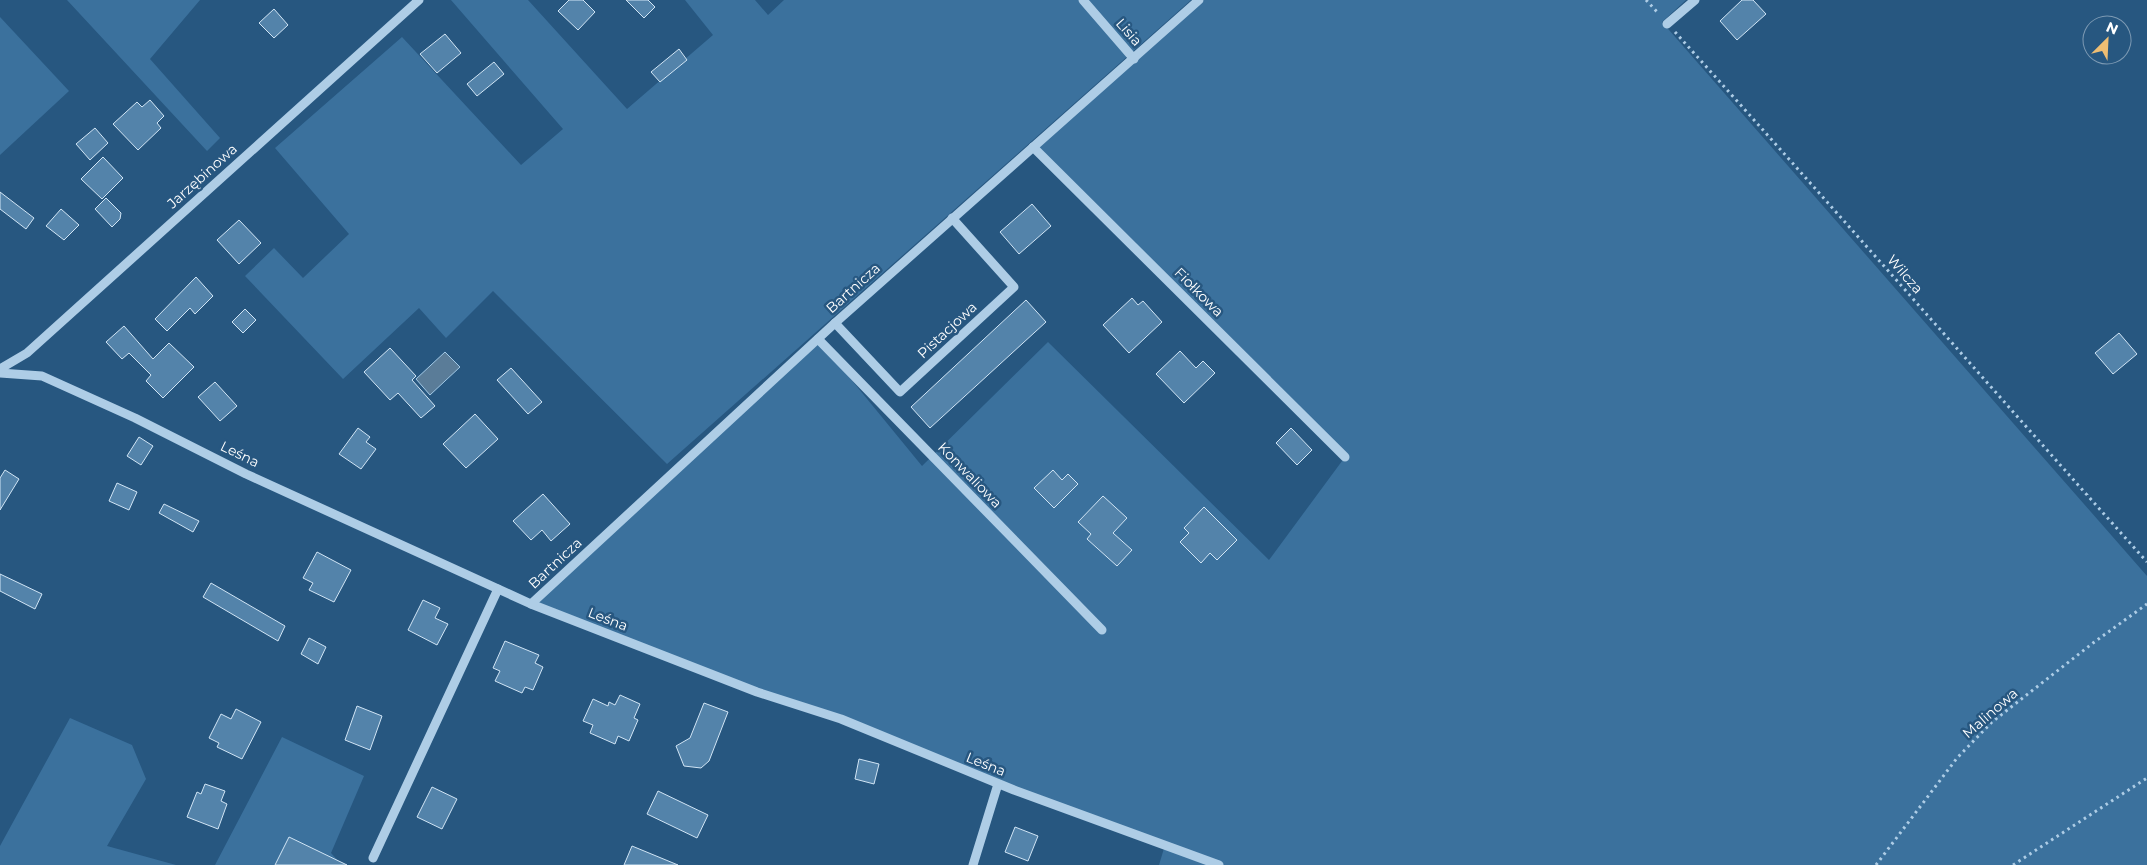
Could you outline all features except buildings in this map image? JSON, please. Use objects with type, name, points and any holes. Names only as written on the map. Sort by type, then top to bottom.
[{"type":"street","name":"Jarzębinowa","points":[[0,369],[27,353],[419,0]]},
{"type":"street","name":"Lisia","points":[[1083,0],[1134,59]]},
{"type":"street","name":"Bartnicza","points":[[532,604],[835,323],[1199,0]]},
{"type":"street","points":[[1667,24],[1695,0]]},
{"type":"street","name":"Fiołkowa","points":[[1033,147],[1345,457]]},
{"type":"street","name":"Pistacjowa","points":[[835,323],[900,392],[1014,287],[952,218]]},
{"type":"street","name":"Konwaliowa","points":[[818,339],[1102,630]]},
{"type":"street","name":"Leśna","points":[[0,373],[42,376],[135,418],[246,474],[532,604],[757,692],[841,719],[998,784],[1219,865]]},
{"type":"street","points":[[374,858],[498,589]]},
{"type":"street","points":[[973,865],[998,784]]},
{"type":"path","name":"Wilcza","points":[[1646,0],[1851,227],[1899,285],[2147,562]]},
{"type":"path","name":"Malinowa","points":[[1876,865],[1957,758],[1992,722],[2093,643],[2147,604]]},
{"type":"path","points":[[2013,865],[2147,778]]},
{"type":"shaded area","points":[[67,0],[200,0],[150,59],[220,138],[207,151]]},
{"type":"shaded area","points":[[451,0],[528,0],[627,109],[713,35],[685,0],[755,0],[768,15],[784,0],[1191,0],[667,464],[493,291],[446,338],[419,308],[343,379],[245,276],[274,248],[303,278],[349,234],[275,148],[402,37],[521,165],[563,129]]},
{"type":"shaded area","points":[[1204,0],[1686,0],[1662,22],[2147,576],[2147,865],[1159,865],[1165,845],[531,604],[818,339],[922,466],[1048,342],[1269,560],[1345,457],[1033,147]]},
{"type":"shaded area","points":[[0,17],[69,91],[0,155]]},
{"type":"shaded area","points":[[445,352],[460,367],[430,395],[416,379]]},
{"type":"shaded area","points":[[70,718],[132,745],[146,779],[107,846],[176,865],[0,865],[0,846]]},
{"type":"shaded area","points":[[282,737],[364,776],[331,853],[342,865],[215,865]]}]
